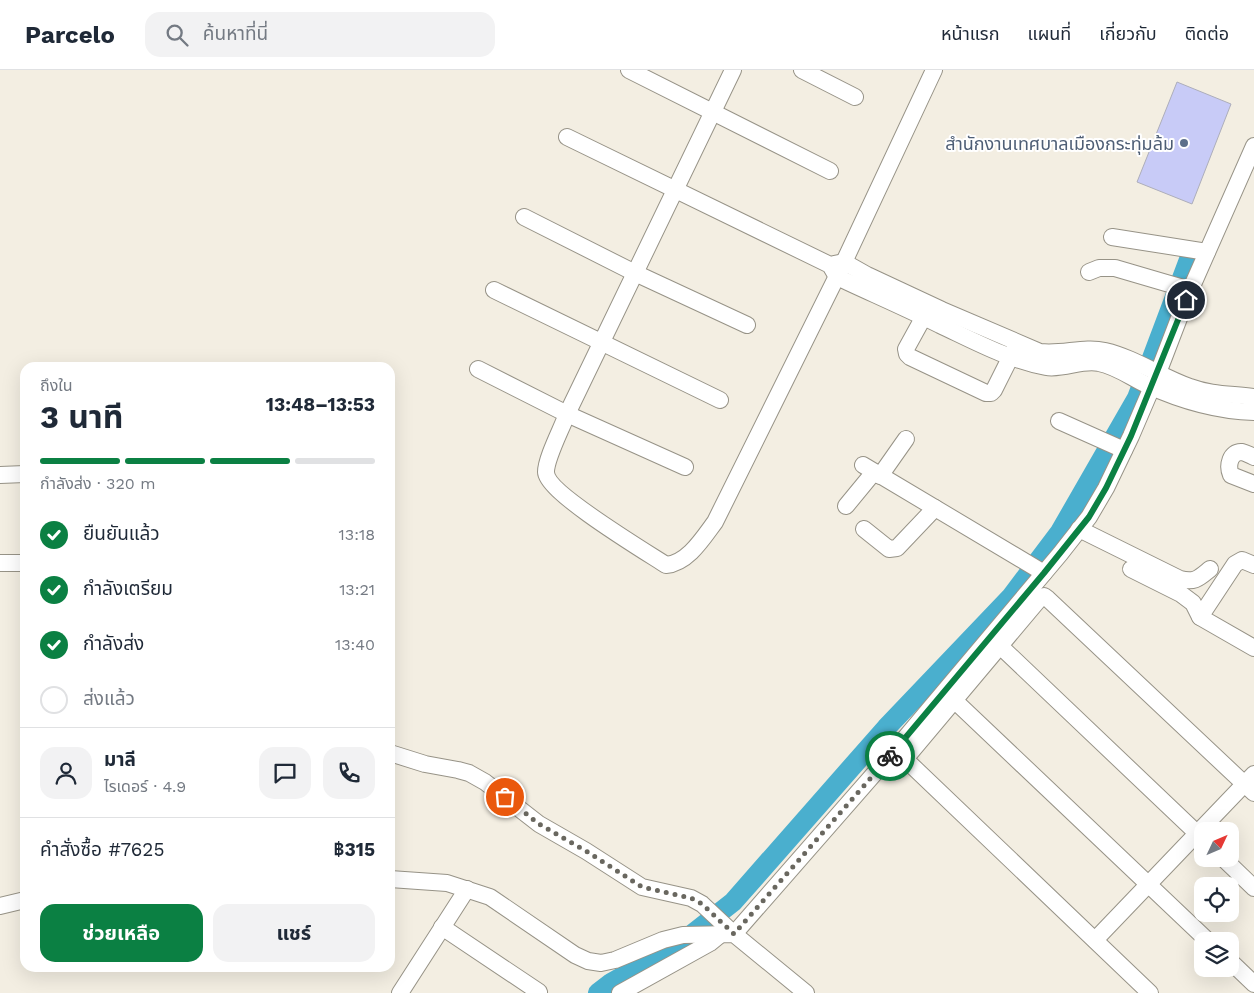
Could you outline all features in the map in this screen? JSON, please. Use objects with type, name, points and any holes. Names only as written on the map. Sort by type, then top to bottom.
[{"type":"street","points":[[629,70],[830,171]]},
{"type":"street","points":[[733,70],[567,414],[546,472],[548,478],[559,492],[589,515],[666,565],[679,561],[690,552],[715,522],[934,70]]},
{"type":"street","points":[[802,70],[855,97]]},
{"type":"street","points":[[567,137],[926,311],[1015,350],[1048,367],[1098,362],[1135,371],[1194,402],[1218,408],[1254,412]]},
{"type":"street","points":[[620,993],[710,943],[722,931],[895,750],[1042,571],[1089,517],[1106,488],[1114,445],[1152,379],[1182,288],[1207,252],[1254,146]]},
{"type":"street","points":[[524,217],[747,325]]},
{"type":"street","points":[[1112,237],[1207,252]]},
{"type":"street","points":[[1089,272],[1099,268],[1115,268],[1182,288]]},
{"type":"street","points":[[494,290],[720,400]]},
{"type":"street","points":[[926,311],[906,349],[907,354],[986,393],[991,393],[994,390],[1015,350]]},
{"type":"street","points":[[478,369],[567,414],[685,467]]},
{"type":"street","points":[[1152,379],[1209,393],[1254,397]]},
{"type":"street","points":[[1059,421],[1114,445]]},
{"type":"street","points":[[846,506],[872,471],[906,439]]},
{"type":"street","points":[[1254,457],[1240,452],[1236,453],[1231,458],[1229,464],[1231,475],[1254,484]]},
{"type":"street","points":[[872,471],[1042,571]]},
{"type":"street","points":[[0,475],[20,474]]},
{"type":"street","points":[[864,528],[889,549],[893,550],[935,508]]},
{"type":"street","points":[[1079,529],[1180,579],[1190,582],[1198,579],[1210,569]]},
{"type":"street","points":[[1200,617],[1235,564],[1242,560],[1254,565]]},
{"type":"street","points":[[0,563],[20,563]]},
{"type":"street","points":[[1131,568],[1181,594],[1193,603],[1200,617],[1254,648]]},
{"type":"street","points":[[1150,993],[905,759],[999,645],[1041,597],[1044,596],[1251,784],[1213,822]]},
{"type":"street","points":[[999,645],[1194,829]]},
{"type":"street","points":[[954,700],[1199,932]]},
{"type":"street","points":[[395,755],[425,764],[449,767],[469,773],[485,782],[539,824],[642,887],[691,898],[702,904],[711,912],[722,931],[806,993]]},
{"type":"street","points":[[1095,940],[1148,884],[1194,841]]},
{"type":"street","points":[[1233,868],[1254,888]]},
{"type":"street","points":[[395,879],[448,883],[490,897],[575,955],[588,961],[601,963],[615,960],[664,940],[683,935],[722,931]]},
{"type":"street","points":[[400,993],[467,889]]},
{"type":"street","points":[[0,906],[20,901]]},
{"type":"street","points":[[442,928],[539,992]]},
{"type":"street","points":[[1239,970],[1254,984]]},
{"type":"building","name":"สำนักงานเทศบาลเมืองกระทุ่มล้ม","points":[[1177,82],[1231,104],[1192,204],[1137,182]]},
{"type":"waterway","points":[[598,993],[611,983],[677,946],[733,902],[886,728],[1011,597],[1060,532],[1137,398],[1190,257]]},
{"type":"way so far","points":[[505,797],[539,824],[642,887],[691,898],[702,904],[734,934],[890,756]]},
{"type":"place","name":"สำนักงานเทศบาลเมืองกระทุ่มล้ม","points":[[1184,143]]},
{"type":"route","points":[[890,756],[1089,517],[1106,488],[1131,436],[1186,300]]}]
